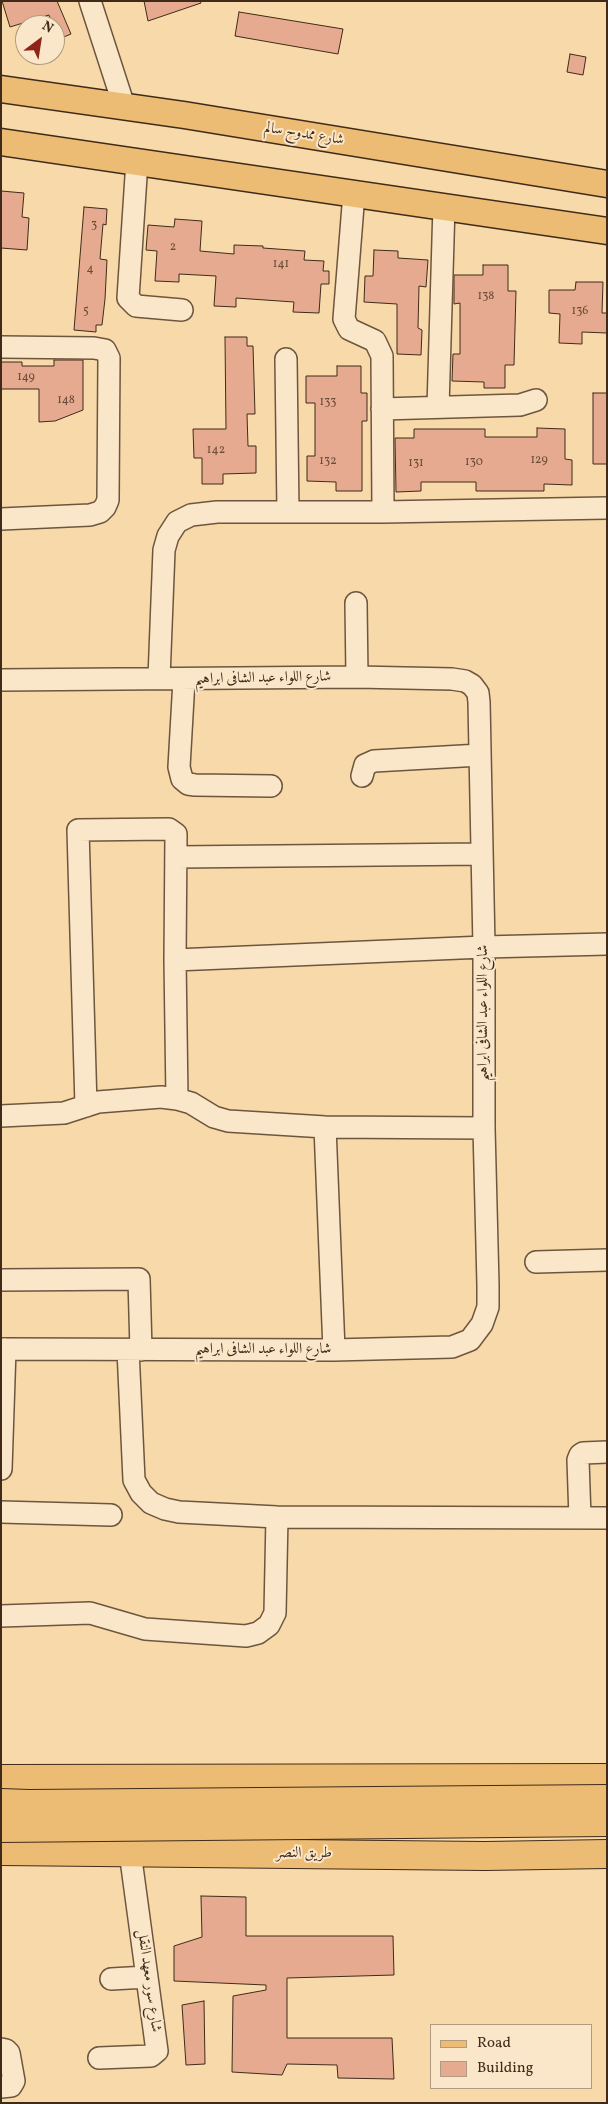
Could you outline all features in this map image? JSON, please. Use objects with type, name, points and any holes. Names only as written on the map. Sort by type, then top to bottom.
[{"type":"highway","points":[[1,1780],[607,1778]]},
{"type":"highway","points":[[383,1779],[370,1784],[360,1793],[354,1805],[353,1819],[356,1832],[364,1843],[375,1851],[388,1854]]},
{"type":"highway","points":[[156,1780],[168,1787],[176,1797],[180,1809],[181,1822],[174,1839],[160,1852]]},
{"type":"highway","points":[[1,1802],[30,1804],[607,1799]]},
{"type":"highway","points":[[1,1828],[607,1822]]},
{"type":"highway","name":"طريق النصر","points":[[1,1850],[607,1854]]},
{"type":"main road","name":"شارع ممدوح سالم","points":[[1,89],[124,106],[607,184]]},
{"type":"main road","points":[[1,142],[607,231]]},
{"type":"street","points":[[90,1],[124,106]]},
{"type":"street","points":[[137,161],[128,298],[136,306],[182,310]]},
{"type":"street","points":[[354,193],[344,319],[349,329],[371,338],[380,347],[382,356],[384,512]]},
{"type":"street","points":[[438,407],[444,206]]},
{"type":"street","points":[[1,347],[94,348],[105,350],[109,358],[108,500],[105,507],[100,512],[90,515],[1,519]]},
{"type":"street","points":[[286,359],[288,512]]},
{"type":"street","points":[[382,409],[520,405],[536,400]]},
{"type":"street","points":[[159,678],[164,550],[168,536],[177,522],[191,515],[217,512],[384,512],[607,508]]},
{"type":"street","points":[[356,603],[358,677]]},
{"type":"street","name":"شارع اللواء عبد الشافى ابراهيم","points":[[1,680],[159,678],[184,680],[358,677],[452,679],[466,681],[472,685],[478,694],[479,702],[484,947],[484,1128],[488,1285],[488,1307],[482,1324],[470,1340],[452,1347],[334,1350],[3,1349]]},
{"type":"street","points":[[184,680],[179,767],[182,779],[188,784],[195,785],[271,786]]},
{"type":"street","points":[[362,776],[365,765],[374,761],[480,755]]},
{"type":"street","points":[[86,1106],[78,830],[172,830],[177,836],[175,960],[177,1099]]},
{"type":"street","points":[[177,857],[481,854]]},
{"type":"street","points":[[175,960],[484,947],[607,944]]},
{"type":"street","points":[[1,1116],[64,1113],[112,1100],[160,1097],[177,1099],[228,1121],[325,1127],[484,1128]]},
{"type":"street","points":[[325,1127],[334,1350]]},
{"type":"street","points":[[536,1262],[607,1260]]},
{"type":"street","points":[[1,1280],[138,1279],[135,1350],[134,1480],[141,1493],[151,1503],[164,1510],[277,1517],[607,1518]]},
{"type":"street","points":[[1,1470],[3,1349]]},
{"type":"street","points":[[580,1518],[578,1460],[583,1453],[607,1452]]},
{"type":"street","points":[[1,1512],[111,1515]]},
{"type":"street","points":[[1,1616],[90,1613],[101,1614],[145,1629],[246,1636],[258,1633],[269,1625],[275,1613],[277,1517]]},
{"type":"street","name":"شارع سور معهد النقل","points":[[99,2058],[151,2056],[157,2051],[130,1852]]},
{"type":"street","points":[[111,1979],[147,1977]]},
{"type":"street","points":[[1,2049],[9,2053],[14,2081],[11,2086],[1,2087]]},
{"type":"building","points":[[2,1],[57,1],[63,15],[15,15],[15,25],[10,27]]},
{"type":"building","points":[[144,1],[200,1],[201,3],[148,21]]},
{"type":"building","points":[[239,12],[343,29],[338,54],[235,36]]},
{"type":"building","points":[[65,20],[71,34],[65,36]]},
{"type":"building","points":[[570,54],[586,57],[583,75],[567,72]]},
{"type":"building","points":[[1,191],[24,193],[22,217],[29,218],[27,250],[1,248]]},
{"type":"building","points":[[84,207],[107,209],[106,225],[103,224],[100,259],[107,260],[105,299],[102,325],[96,325],[96,332],[74,330]]},
{"type":"building","points":[[175,219],[202,221],[200,251],[234,254],[234,245],[263,246],[263,248],[305,251],[304,260],[324,261],[323,271],[329,271],[329,284],[321,284],[319,313],[293,312],[294,302],[236,298],[236,307],[214,306],[216,276],[179,274],[179,282],[155,281],[157,251],[146,250],[148,225],[174,227]]},
{"type":"building","points":[[374,250],[398,251],[398,258],[428,260],[426,287],[419,286],[418,328],[422,330],[421,355],[397,354],[397,304],[364,302],[365,276],[373,276]]},
{"type":"building","points":[[483,265],[508,265],[508,291],[516,291],[514,365],[505,365],[505,388],[484,388],[484,382],[452,381],[453,354],[460,354],[460,303],[454,304],[454,275],[483,275]]},
{"type":"building","points":[[576,282],[603,282],[602,313],[607,313],[607,333],[582,332],[582,344],[559,343],[560,314],[549,313],[549,290],[575,290]]},
{"type":"building","points":[[225,337],[247,337],[247,346],[253,346],[255,414],[247,414],[248,446],[256,446],[256,473],[223,474],[223,484],[202,484],[202,458],[194,458],[193,429],[226,429]]},
{"type":"building","points":[[54,360],[83,360],[83,410],[55,421],[39,422],[39,389],[1,389],[1,362],[22,362],[22,366],[54,366]]},
{"type":"building","points":[[337,366],[361,366],[361,393],[367,393],[367,421],[362,421],[362,491],[336,491],[336,482],[307,481],[307,456],[315,456],[315,403],[306,403],[306,376],[337,376]]},
{"type":"building","points":[[593,393],[607,393],[607,464],[593,464]]},
{"type":"building","points":[[537,428],[565,429],[565,459],[572,460],[572,485],[544,484],[544,491],[476,491],[476,482],[421,482],[421,491],[396,492],[395,438],[414,438],[414,429],[485,429],[485,437],[537,437]]},
{"type":"building","points":[[201,1896],[246,1897],[246,1936],[393,1936],[394,1975],[287,1978],[287,2038],[392,2038],[394,2079],[338,2078],[337,2065],[287,2064],[282,2075],[232,2072],[233,1996],[266,1990],[266,1985],[174,1981],[174,1946],[202,1937]]},
{"type":"building","points":[[204,2001],[205,2064],[186,2065],[182,2005]]}]
